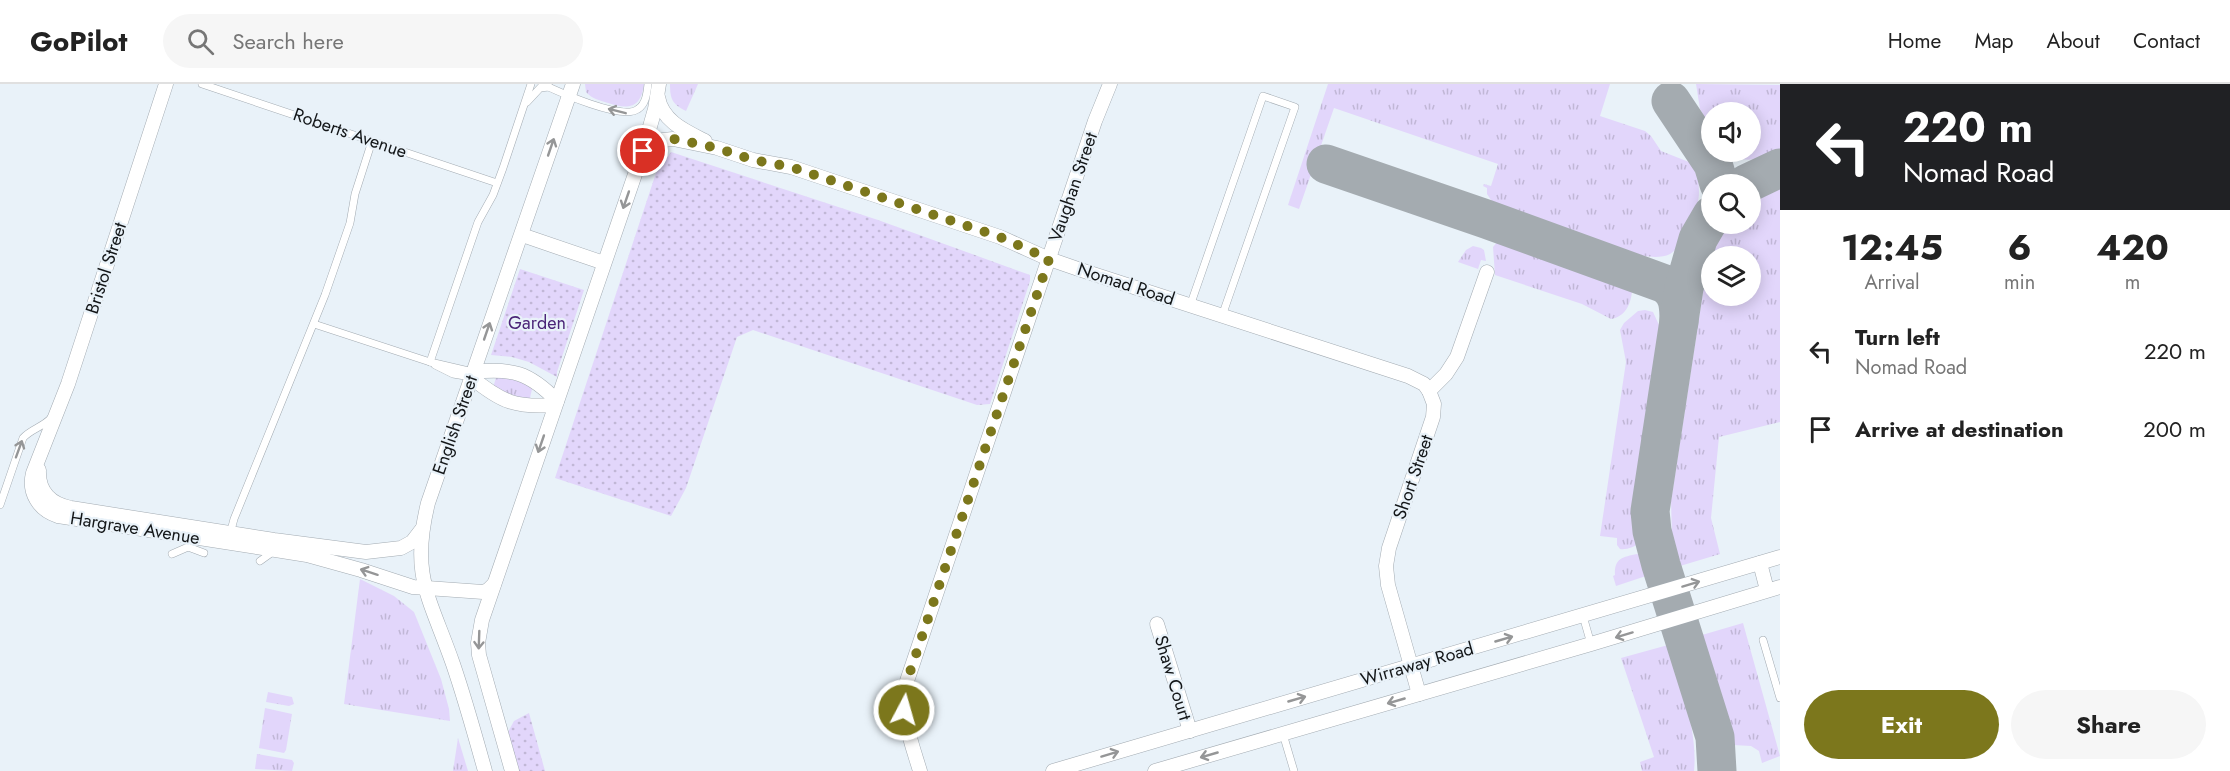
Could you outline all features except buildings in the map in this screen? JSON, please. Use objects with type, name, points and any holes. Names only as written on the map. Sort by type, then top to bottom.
[{"type":"street","name":"Bristol Street","points":[[42,450],[60,406],[166,84]]},
{"type":"street","name":"Vaughan Street","points":[[920,771],[905,717],[905,690],[1095,121],[1110,84]]},
{"type":"street","name":"English Street","points":[[485,771],[452,663],[425,588],[421,567],[422,529],[428,503],[571,90]]},
{"type":"street","name":"Nomad Road","points":[[658,90],[661,110],[669,119],[717,148]]},
{"type":"street","points":[[512,771],[484,674],[478,644],[482,620],[643,151],[658,90]]},
{"type":"street","name":"Nomad Road","points":[[643,151],[650,143],[665,139],[717,148],[753,160],[791,167],[1000,237],[1049,259],[1408,376],[1424,384],[1429,391]]},
{"type":"street","points":[[522,235],[604,263]]},
{"type":"street","points":[[1429,391],[1446,374],[1457,357],[1487,272]]},
{"type":"street","points":[[472,374],[497,370],[522,374],[538,382],[556,403]]},
{"type":"street","points":[[472,374],[491,394],[511,403],[528,406],[556,403]]},
{"type":"street","name":"Short Street","points":[[1419,694],[1388,585],[1386,566],[1389,548],[1431,424],[1434,411],[1429,391]]},
{"type":"street","name":"Hargrave Avenue","points":[[42,450],[40,486],[46,496],[59,505],[275,545],[408,586],[483,592],[494,584]]},
{"type":"street","name":"Hargrave Avenue","points":[[42,450],[33,473],[31,489],[38,503],[52,514],[207,539],[230,537]]},
{"type":"street","points":[[275,545],[380,552],[406,546],[422,529]]},
{"type":"street","name":"Wirraway Road","points":[[1053,771],[1780,557]]},
{"type":"street","points":[[1760,563],[1774,588]]},
{"type":"street","name":"Wirraway Road","points":[[1155,771],[1591,645],[1774,588]]},
{"type":"street","name":"Shaw Court","points":[[1157,624],[1190,731]]},
{"type":"street","points":[[471,723],[496,716]]},
{"type":"lane","name":"Roberts Avenue","points":[[202,84],[497,183]]},
{"type":"lane","points":[[430,362],[478,222],[493,195],[531,84]]},
{"type":"lane","points":[[522,109],[537,91],[545,86],[571,90],[627,114],[643,105],[648,84]]},
{"type":"lane","points":[[1190,306],[1263,96],[1295,107],[1221,316]]},
{"type":"lane","points":[[230,537],[234,519],[314,324],[350,223],[355,194],[372,141]]},
{"type":"lane","points":[[314,324],[430,362],[453,374],[472,374]]},
{"type":"lane","points":[[0,505],[23,438],[27,433],[40,428],[60,406]]},
{"type":"lane","points":[[172,554],[207,539]]},
{"type":"lane","points":[[260,561],[275,545]]},
{"type":"lane","points":[[188,547],[204,553]]},
{"type":"lane","points":[[1583,616],[1591,645]]},
{"type":"lane","points":[[1763,640],[1780,698]]},
{"type":"lane","points":[[1283,734],[1294,771]]},
{"type":"green space","points":[[585,84],[644,84],[637,102],[633,105],[622,106],[593,98],[586,92]]},
{"type":"green space","points":[[670,84],[698,84],[686,111],[673,100]]},
{"type":"green space","points":[[1328,84],[1610,84],[1600,116],[1645,131],[1661,151],[1694,164],[1699,192],[1694,217],[1681,243],[1670,254],[1660,257],[1643,256],[1493,203],[1487,194],[1487,188],[1483,186],[1484,184],[1491,186],[1498,164],[1334,108],[1299,209],[1288,205]]},
{"type":"green space","points":[[1696,84],[1780,85],[1780,151],[1761,158],[1761,102],[1701,102],[1701,111]]},
{"type":"green space","points":[[671,152],[878,220],[1030,275],[990,404],[977,405],[753,330],[737,337],[686,488],[671,516],[555,478],[656,173]]},
{"type":"green space","points":[[1780,186],[1780,422],[1719,437],[1711,518],[1720,554],[1680,566],[1672,535],[1671,501],[1701,305],[1761,306],[1761,246],[1716,246],[1722,234],[1761,234],[1761,196]]},
{"type":"green space","points":[[1498,241],[1630,287],[1632,291],[1629,305],[1624,313],[1611,319],[1582,304],[1495,275],[1493,247]]},
{"type":"green space","points":[[1473,246],[1484,250],[1486,261],[1481,260],[1478,269],[1458,262],[1466,250]]},
{"type":"green space","name":"Garden","points":[[520,269],[584,290],[557,377],[529,362],[512,357],[491,355]]},
{"type":"green space","points":[[1638,311],[1653,312],[1659,325],[1663,354],[1637,507],[1639,542],[1631,548],[1620,549],[1617,545],[1617,538],[1600,536],[1626,362],[1620,330],[1624,323]]},
{"type":"green space","points":[[497,374],[533,385],[529,402],[493,388]]},
{"type":"green space","points":[[1637,554],[1642,556],[1649,575],[1616,586],[1613,576],[1616,565],[1620,559]]},
{"type":"green space","points":[[360,579],[394,596],[414,612],[441,679],[450,721],[344,704]]},
{"type":"green space","points":[[1743,623],[1780,756],[1762,763],[1759,751],[1751,746],[1733,745],[1702,635]]},
{"type":"green space","points":[[1668,645],[1691,723],[1695,755],[1694,771],[1642,771],[1640,762],[1654,757],[1621,658]]},
{"type":"green space","points":[[268,692],[292,697],[294,704],[289,706],[266,702]]},
{"type":"green space","points":[[265,708],[292,714],[284,753],[259,748]]},
{"type":"green space","points":[[529,713],[545,771],[519,771],[508,732],[514,721]]},
{"type":"green space","points":[[458,738],[468,771],[453,771]]},
{"type":"green space","points":[[257,754],[292,760],[294,763],[292,771],[255,769]]},
{"type":"taxiway","points":[[1671,101],[1713,164],[1716,174]]},
{"type":"taxiway","points":[[1326,164],[1665,284],[1676,296],[1679,322]]},
{"type":"taxiway","points":[[1761,177],[1780,168]]},
{"type":"taxiway","points":[[1701,234],[1684,288],[1650,511],[1652,531],[1661,565],[1715,737],[1717,771]]},
{"type":"route","points":[[643,151],[654,141],[674,139],[717,148],[753,160],[791,167],[1000,237],[1049,259],[907,681],[904,710]]}]
